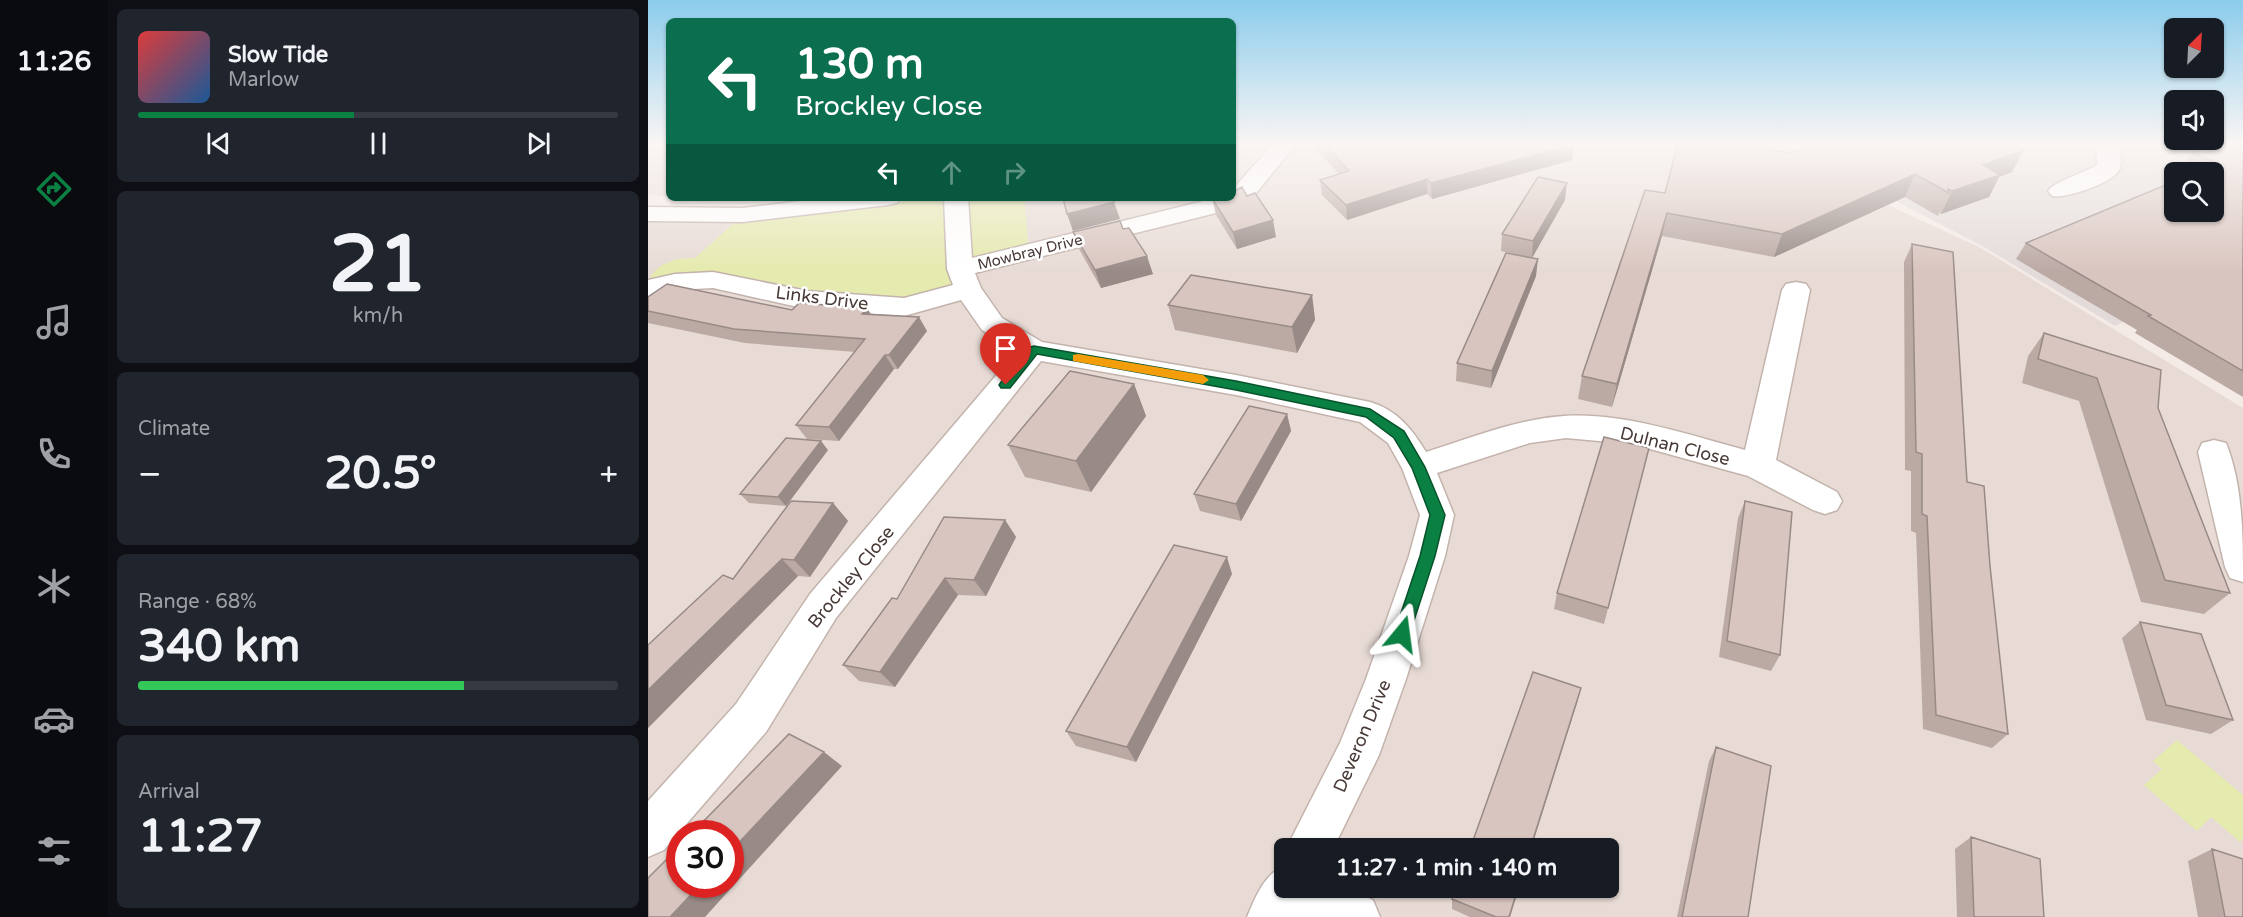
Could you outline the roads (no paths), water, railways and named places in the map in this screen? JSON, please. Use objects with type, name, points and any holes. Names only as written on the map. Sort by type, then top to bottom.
[{"type":"street","name":"Mowbray Drive","points":[[1236,197],[1249,187]]},
{"type":"street","points":[[2060,191],[2071,187]]},
{"type":"street","points":[[648,214],[743,215],[862,201]]},
{"type":"street","points":[[956,201],[964,279],[992,324],[1047,352]]},
{"type":"street","name":"Mowbray Drive","points":[[964,279],[1228,201]]},
{"type":"street","name":"Links Drive","points":[[648,288],[675,282],[713,280],[807,300],[904,307],[964,279]]},
{"type":"street","points":[[1758,466],[1796,290]]},
{"type":"street","name":"Deveron Drive","points":[[1047,352],[1236,385],[1370,413],[1399,435],[1418,467],[1437,515],[1427,556],[1390,668],[1357,755],[1315,838]]},
{"type":"street","name":"Brockley Close","points":[[648,834],[751,718],[823,606],[1047,352]]},
{"type":"street","name":"Dulnan Close","points":[[1418,467],[1529,432],[1566,427],[1632,432],[1758,466],[1825,501]]},
{"type":"street","points":[[2214,453],[2242,562]]},
{"type":"street","points":[[1271,917],[1283,898]]},
{"type":"street","points":[[1312,898],[1356,917]]}]
